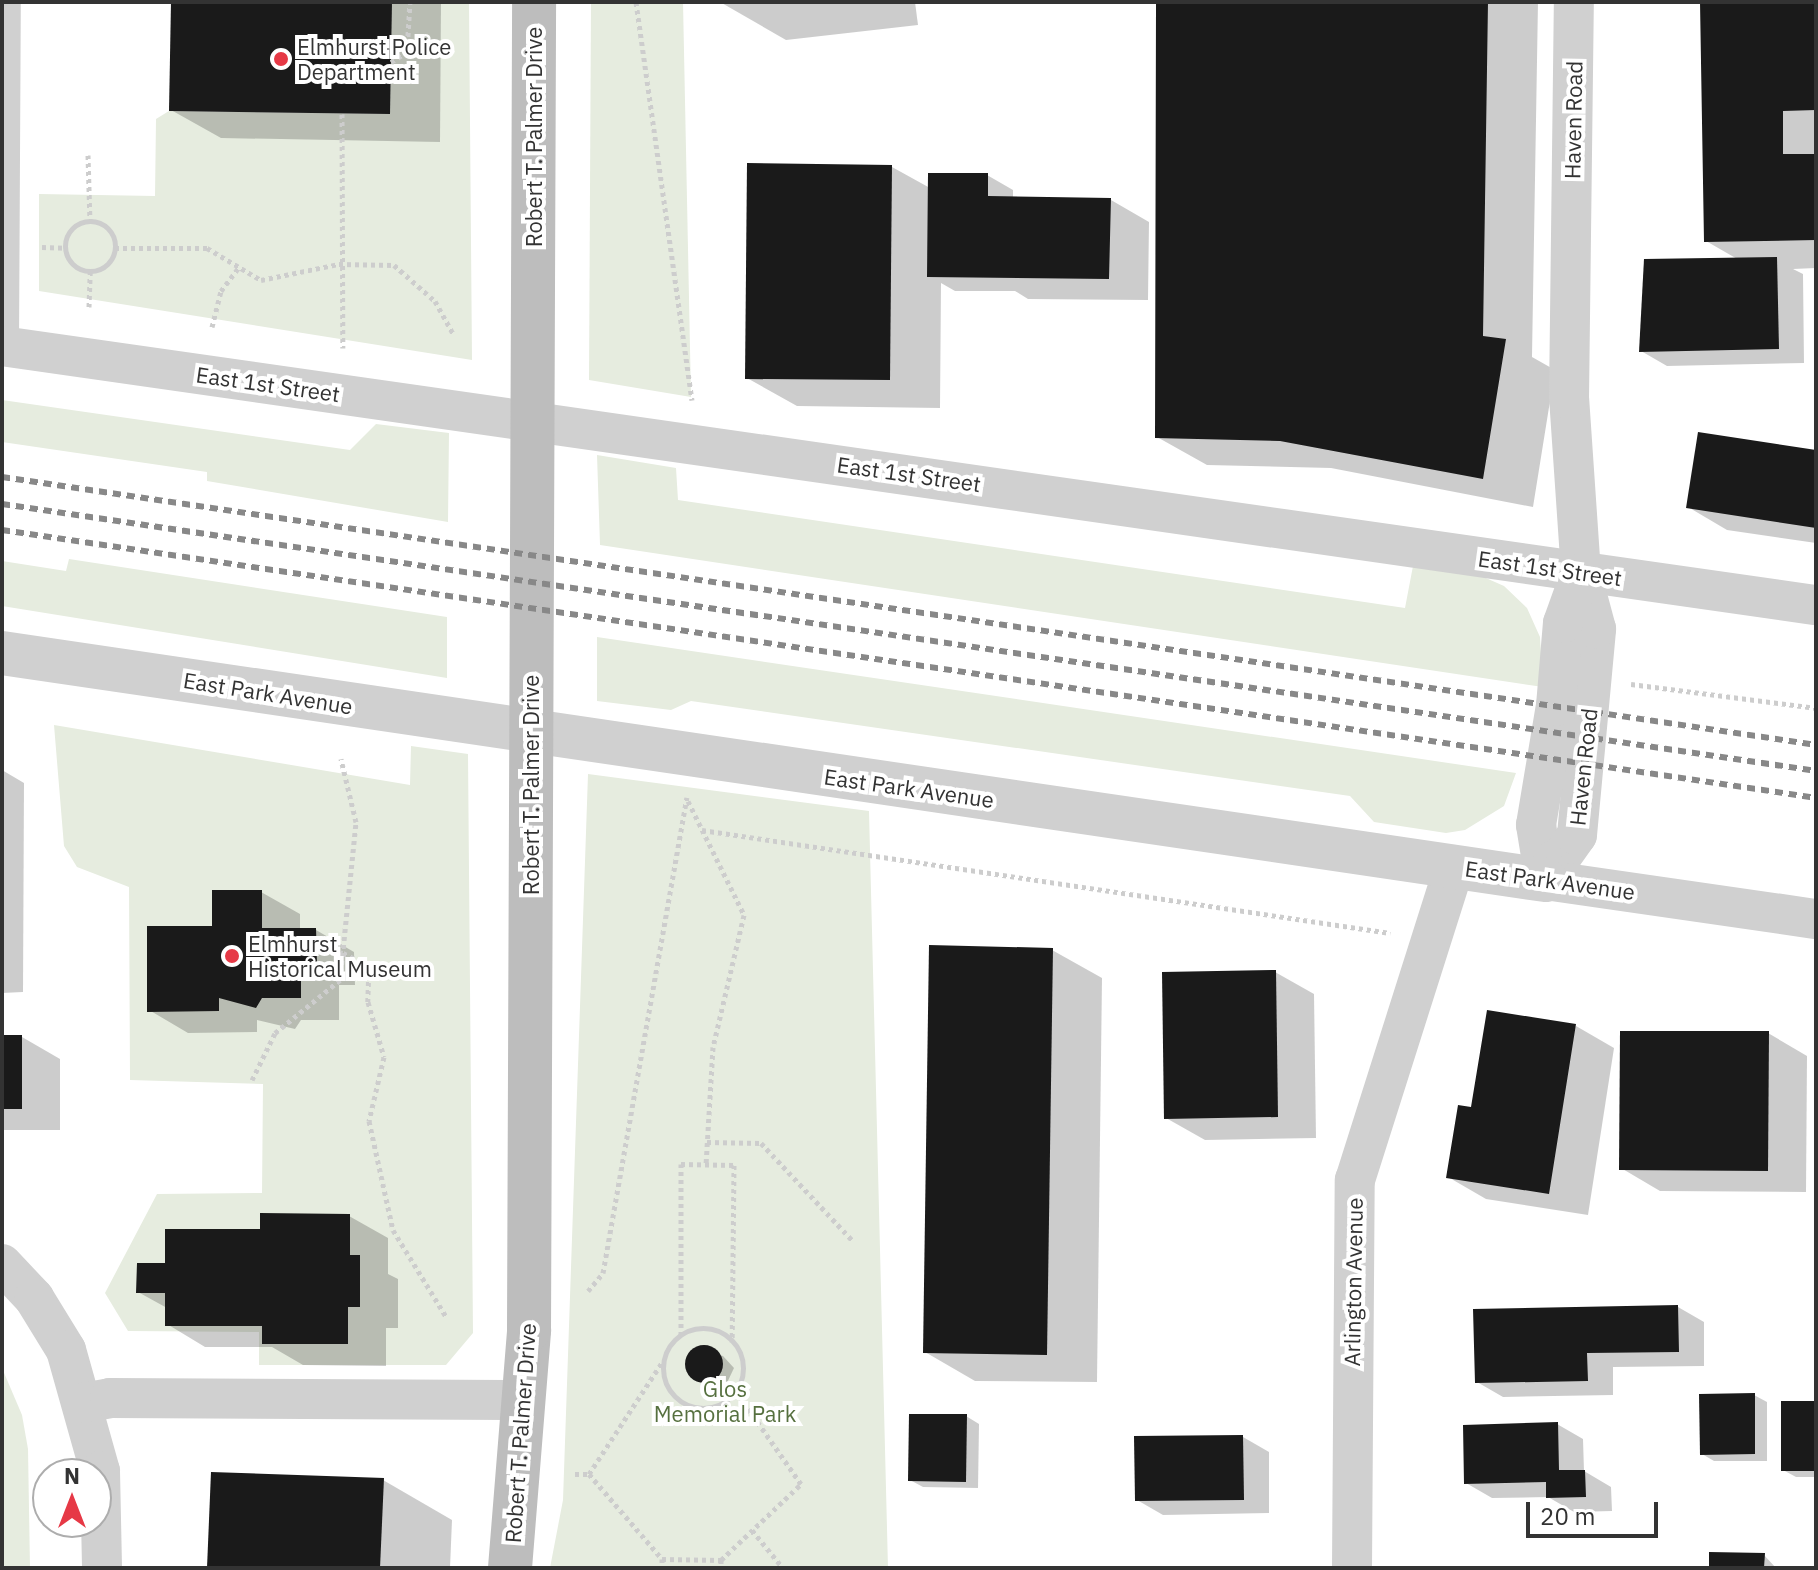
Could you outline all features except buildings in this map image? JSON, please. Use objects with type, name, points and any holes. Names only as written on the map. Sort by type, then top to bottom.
[{"type":"main road","name":"Robert T. Palmer Drive","points":[[510,1568],[525,1400],[534,2]]},
{"type":"street","name":"Haven Road","points":[[1545,880],[1577,835],[1596,629],[1581,573],[1569,399],[1574,2]]},
{"type":"street","name":"East 1st Street","points":[[6,347],[603,429],[1816,605]]},
{"type":"street","name":"Haven Road","points":[[1545,880],[1536,825],[1563,623],[1581,573]]},
{"type":"street","name":"East Park Avenue","points":[[2,653],[599,744],[1816,919]]},
{"type":"street","name":"Arlington Avenue","points":[[1352,1568],[1351,1226],[1355,1180],[1454,867]]},
{"type":"street","points":[[2,1264],[34,1298],[66,1350],[100,1471],[102,1568]]},
{"type":"street","points":[[83,1403],[110,1398],[525,1400]]},
{"type":"lane","points":[[6,347],[11,2]]},
{"type":"path","points":[[391,62],[407,52],[410,2]]},
{"type":"path","points":[[636,2],[692,400]]},
{"type":"path","points":[[342,114],[339,264],[343,348]]},
{"type":"path","points":[[88,155],[90,221]]},
{"type":"path","points":[[90,221],[106,226],[115,248],[104,267],[90,271],[76,267],[65,248],[69,232],[90,221]]},
{"type":"path","points":[[47,248],[65,248]]},
{"type":"path","points":[[115,248],[207,248],[261,280],[339,264],[394,265],[435,301],[453,333]]},
{"type":"path","points":[[212,327],[221,291],[239,267]]},
{"type":"path","points":[[89,307],[90,271]]},
{"type":"path","points":[[1591,682],[1816,708]]},
{"type":"path","points":[[588,1291],[603,1273],[692,757]]},
{"type":"path","points":[[252,1080],[275,1033],[340,980],[356,822],[341,759]]},
{"type":"path","points":[[687,800],[744,915],[713,1047],[706,1165]]},
{"type":"path","points":[[702,830],[1395,934]]},
{"type":"path","points":[[317,948],[343,953],[369,966],[368,1002],[384,1057],[369,1121],[393,1230],[447,1318]]},
{"type":"path","points":[[707,1142],[761,1143],[853,1241]]},
{"type":"path","points":[[589,1474],[663,1361],[681,1335],[681,1164],[734,1165],[732,1342],[744,1371],[736,1391],[712,1408],[686,1406],[668,1388],[663,1361]]},
{"type":"path","points":[[681,1335],[701,1328],[732,1342]]},
{"type":"path","points":[[662,1559],[721,1560],[801,1484],[736,1391]]},
{"type":"path","points":[[575,1474],[589,1474],[662,1559],[662,1568]]},
{"type":"path","points":[[752,1530],[783,1568]]},
{"type":"path","points":[[721,1560],[721,1568]]},
{"type":"green space","points":[[391,2],[469,2],[472,360],[39,291],[39,194],[155,196],[156,119],[169,111],[390,114]]},
{"type":"green space","points":[[591,2],[683,2],[691,397],[589,380]]},
{"type":"green space","points":[[2,400],[350,450],[376,424],[449,433],[448,522],[207,481],[207,472],[2,442]]},
{"type":"green space","points":[[597,455],[676,468],[678,500],[1405,608],[1413,566],[1479,575],[1504,586],[1527,608],[1540,637],[1543,687],[600,545]]},
{"type":"green space","points":[[69,559],[447,617],[447,678],[2,606],[2,561],[66,571]]},
{"type":"green space","points":[[597,637],[1516,773],[1504,806],[1465,830],[1446,833],[1374,822],[1350,796],[691,701],[671,710],[597,701]]},
{"type":"green space","points":[[54,725],[410,785],[411,746],[468,754],[473,1333],[446,1365],[259,1365],[259,1332],[128,1331],[105,1293],[157,1194],[262,1193],[263,1084],[130,1080],[129,887],[77,867],[64,846]]},
{"type":"green space","name":"Glos Memorial Park","points":[[588,774],[869,811],[888,1568],[550,1568],[563,1500]]},
{"type":"green space","points":[[2,1368],[22,1415],[28,1449],[30,1568],[2,1568]]},
{"type":"railway","points":[[2,477],[1816,745]]},
{"type":"railway","points":[[2,504],[1816,771]]},
{"type":"railway","points":[[2,530],[1816,798]]},
{"type":"place","name":"Elmhurst Police Department","points":[[281,59]]},
{"type":"place","name":"Elmhurst Historical Museum","points":[[232,956]]}]
